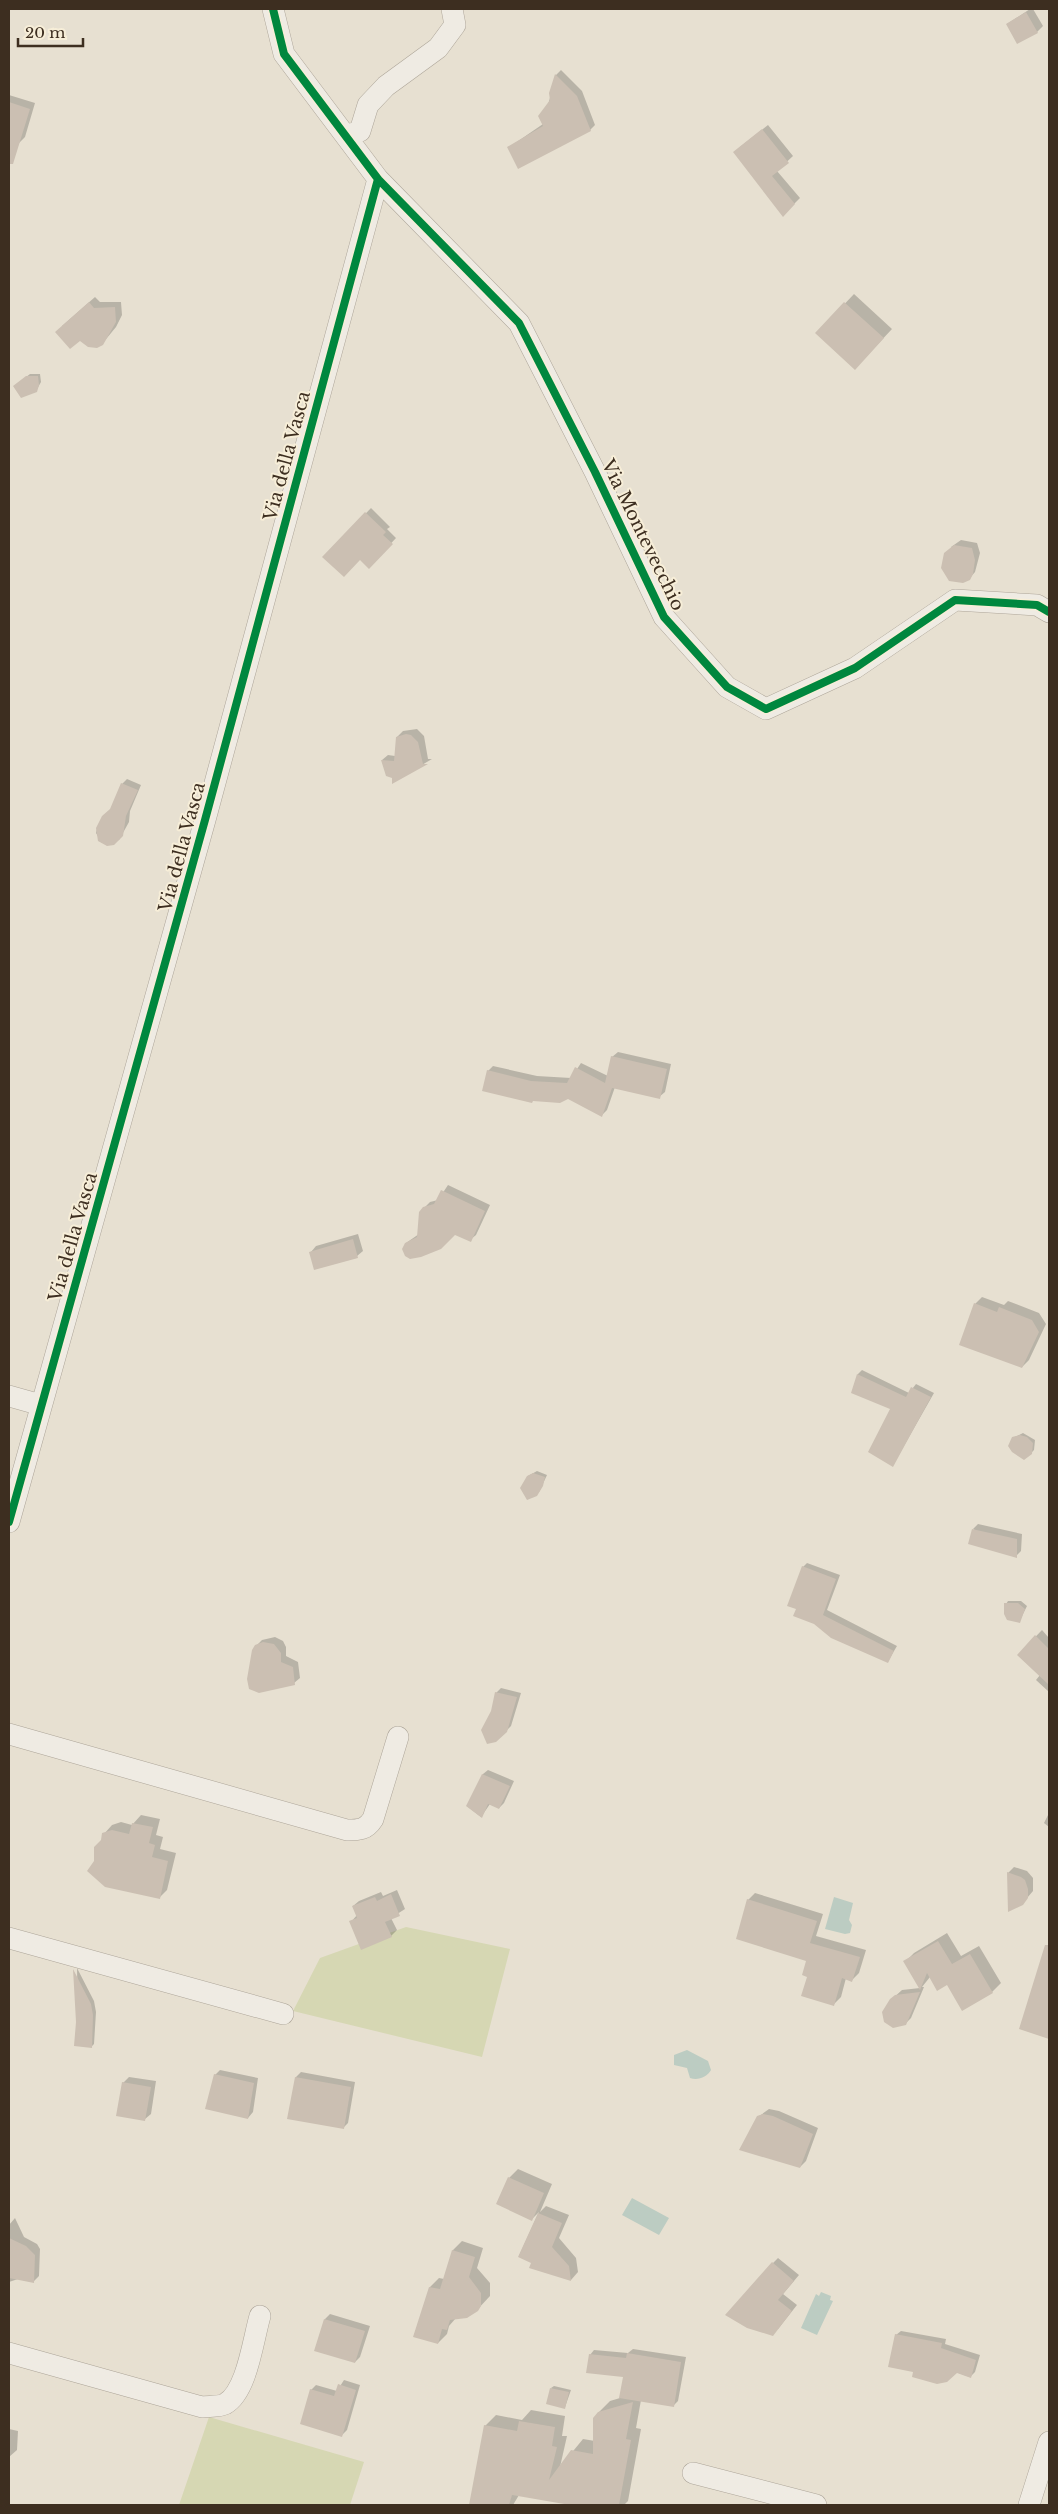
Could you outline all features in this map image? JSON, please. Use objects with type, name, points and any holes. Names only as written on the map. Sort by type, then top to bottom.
[{"type":"street","points":[[273,9],[284,54],[378,179]]},
{"type":"street","points":[[346,136],[360,131],[368,105],[386,86],[438,48],[455,25],[452,9]]},
{"type":"street","name":"Via Montevecchio","points":[[378,179],[519,323],[595,472],[664,617],[727,687],[766,709],[855,668],[955,600],[1037,605],[1049,612]]},
{"type":"street","name":"Via della Vasca","points":[[9,1522],[205,820],[378,179]]},
{"type":"street","points":[[9,1396],[41,1405]]},
{"type":"street","points":[[9,1734],[347,1830],[360,1830],[368,1826],[372,1819],[398,1737]]},
{"type":"street","points":[[9,1938],[284,2014]]},
{"type":"street","points":[[9,2353],[202,2407],[223,2406],[232,2400],[241,2388],[260,2316]]},
{"type":"street","points":[[1029,2505],[1049,2442]]},
{"type":"street","points":[[693,2473],[816,2505]]},
{"type":"green space","points":[[406,1927],[510,1949],[482,2057],[293,2011],[320,1958]]},
{"type":"green space","points":[[209,2417],[364,2462],[350,2505],[179,2505]]},
{"type":"shaded area","points":[[834,1897],[853,1903],[849,1920],[852,1925],[850,1933],[845,1934],[825,1929]]},
{"type":"shaded area","points":[[687,2050],[708,2061],[711,2070],[707,2075],[699,2079],[693,2079],[690,2078],[687,2068],[674,2065],[674,2055]]},
{"type":"shaded area","points":[[632,2198],[669,2218],[659,2235],[622,2215]]},
{"type":"shaded area","points":[[821,2292],[831,2296],[830,2300],[833,2301],[817,2335],[801,2328],[816,2294],[819,2296]]},
{"type":"building","points":[[1026,12],[1038,33],[1017,44],[1006,24]]},
{"type":"building","points":[[555,74],[577,96],[591,131],[518,169],[507,147],[543,126],[538,116],[550,100],[549,93]]},
{"type":"building","points":[[9,102],[30,109],[13,164],[9,164]]},
{"type":"building","points":[[762,129],[789,163],[772,176],[795,204],[783,217],[733,152]]},
{"type":"building","points":[[89,302],[94,308],[115,307],[116,322],[103,345],[97,348],[88,347],[80,341],[70,349],[55,332]]},
{"type":"building","points":[[844,302],[884,338],[855,370],[815,333]]},
{"type":"building","points":[[26,376],[38,376],[39,385],[37,392],[21,398],[13,386]]},
{"type":"building","points":[[365,512],[386,532],[383,535],[393,544],[369,569],[360,560],[344,577],[322,557]]},
{"type":"building","points":[[954,545],[972,548],[975,560],[970,580],[963,583],[949,581],[941,568],[944,553]]},
{"type":"building","points":[[406,734],[411,735],[418,742],[423,764],[428,764],[392,784],[392,778],[386,776],[381,760],[394,761],[396,737]]},
{"type":"building","points":[[121,783],[138,790],[126,816],[123,836],[114,845],[107,846],[98,841],[96,828],[102,816],[110,809]]},
{"type":"building","points":[[611,1056],[667,1069],[660,1099],[612,1088],[602,1117],[568,1099],[560,1103],[533,1101],[532,1103],[482,1091],[487,1070],[531,1081],[567,1083],[575,1067],[605,1083]]},
{"type":"building","points":[[441,1190],[485,1211],[471,1242],[455,1235],[441,1249],[410,1259],[405,1256],[402,1249],[405,1243],[417,1237],[419,1212],[423,1207],[434,1204]]},
{"type":"building","points":[[353,1239],[358,1258],[314,1270],[309,1252]]},
{"type":"building","points":[[974,1303],[997,1312],[999,1307],[1032,1320],[1039,1332],[1022,1368],[959,1345]]},
{"type":"building","points":[[857,1374],[906,1397],[911,1387],[931,1397],[893,1467],[868,1452],[890,1409],[851,1393]]},
{"type":"building","points":[[1020,1435],[1027,1437],[1033,1443],[1032,1454],[1024,1460],[1012,1452],[1008,1446],[1012,1437]]},
{"type":"building","points":[[533,1473],[545,1477],[543,1486],[537,1496],[527,1500],[520,1488],[527,1476]]},
{"type":"building","points":[[972,1529],[1017,1539],[1017,1558],[968,1544]]},
{"type":"building","points":[[802,1566],[836,1579],[823,1615],[894,1651],[888,1663],[831,1638],[814,1624],[793,1616],[796,1609],[787,1606]]},
{"type":"building","points":[[1004,1603],[1018,1603],[1025,1609],[1020,1623],[1007,1620],[1004,1614]]},
{"type":"building","points":[[1035,1635],[1049,1649],[1049,1685],[1017,1655]]},
{"type":"building","points":[[263,1642],[274,1644],[281,1653],[281,1662],[293,1667],[295,1685],[259,1693],[249,1689],[247,1679],[252,1650],[255,1645]]},
{"type":"building","points":[[495,1692],[517,1697],[507,1732],[496,1742],[487,1744],[481,1730],[491,1711]]},
{"type":"building","points":[[482,1774],[510,1786],[499,1809],[488,1804],[482,1818],[466,1806]]},
{"type":"building","points":[[132,1823],[153,1827],[149,1843],[155,1845],[152,1857],[168,1861],[160,1899],[105,1887],[87,1871],[94,1861],[94,1847],[101,1840],[102,1833],[112,1830],[129,1834]]},
{"type":"building","points":[[1007,1872],[1025,1880],[1028,1889],[1028,1898],[1023,1905],[1008,1912]]},
{"type":"building","points":[[391,1894],[400,1916],[385,1922],[392,1937],[361,1950],[349,1921],[357,1918],[352,1906],[375,1897],[377,1901]]},
{"type":"building","points":[[747,1899],[817,1921],[810,1943],[860,1957],[852,1982],[842,1978],[834,2006],[801,1996],[807,1977],[802,1975],[806,1961],[736,1939]]},
{"type":"building","points":[[938,1941],[952,1964],[970,1954],[993,1993],[962,2011],[947,1985],[937,1991],[927,1973],[920,1990],[903,1961]]},
{"type":"building","points":[[1045,1945],[1049,1945],[1049,2039],[1019,2029]]},
{"type":"building","points":[[73,1969],[91,2004],[93,2015],[92,2048],[74,2046],[76,2022]]},
{"type":"building","points":[[920,1992],[906,2025],[893,2028],[884,2022],[882,2012],[890,1999],[895,1995]]},
{"type":"building","points":[[214,2074],[254,2083],[248,2119],[205,2109]]},
{"type":"building","points":[[295,2077],[351,2087],[344,2129],[287,2119]]},
{"type":"building","points":[[122,2082],[151,2087],[145,2121],[116,2116]]},
{"type":"building","points":[[763,2114],[773,2116],[813,2134],[800,2168],[739,2150],[757,2116]]},
{"type":"building","points":[[508,2177],[544,2193],[532,2221],[496,2204]]},
{"type":"building","points":[[538,2213],[562,2223],[552,2247],[569,2266],[571,2281],[529,2268],[531,2263],[518,2257]]},
{"type":"building","points":[[9,2238],[26,2246],[35,2255],[34,2283],[9,2278]]},
{"type":"building","points":[[452,2250],[475,2257],[469,2277],[481,2293],[481,2306],[478,2311],[467,2318],[450,2320],[447,2330],[442,2329],[438,2344],[413,2337],[429,2287],[440,2289]]},
{"type":"building","points":[[772,2262],[794,2281],[778,2300],[792,2311],[773,2336],[747,2328],[725,2315]]},
{"type":"building","points":[[324,2319],[365,2331],[355,2363],[314,2351]]},
{"type":"building","points":[[895,2334],[942,2343],[941,2348],[976,2360],[971,2378],[957,2373],[947,2382],[937,2384],[912,2377],[913,2372],[888,2367]]},
{"type":"building","points":[[627,2353],[681,2362],[674,2407],[619,2398],[623,2377],[586,2373],[589,2354],[626,2358]]},
{"type":"building","points":[[338,2384],[356,2390],[342,2437],[300,2424],[310,2389],[334,2396]]},
{"type":"building","points":[[550,2388],[569,2392],[565,2409],[546,2404]]},
{"type":"building","points":[[633,2402],[626,2439],[631,2440],[619,2505],[570,2505],[512,2495],[509,2505],[469,2505],[484,2425],[517,2431],[519,2421],[555,2427],[552,2446],[557,2447],[549,2480],[571,2450],[593,2454],[593,2418],[598,2412]]},
{"type":"cycle path","points":[[273,9],[284,54],[378,179],[519,323],[595,472],[664,617],[727,687],[766,709],[855,668],[955,600],[1037,605],[1049,612]]},
{"type":"cycle path","points":[[9,1522],[205,820],[378,179]]}]
